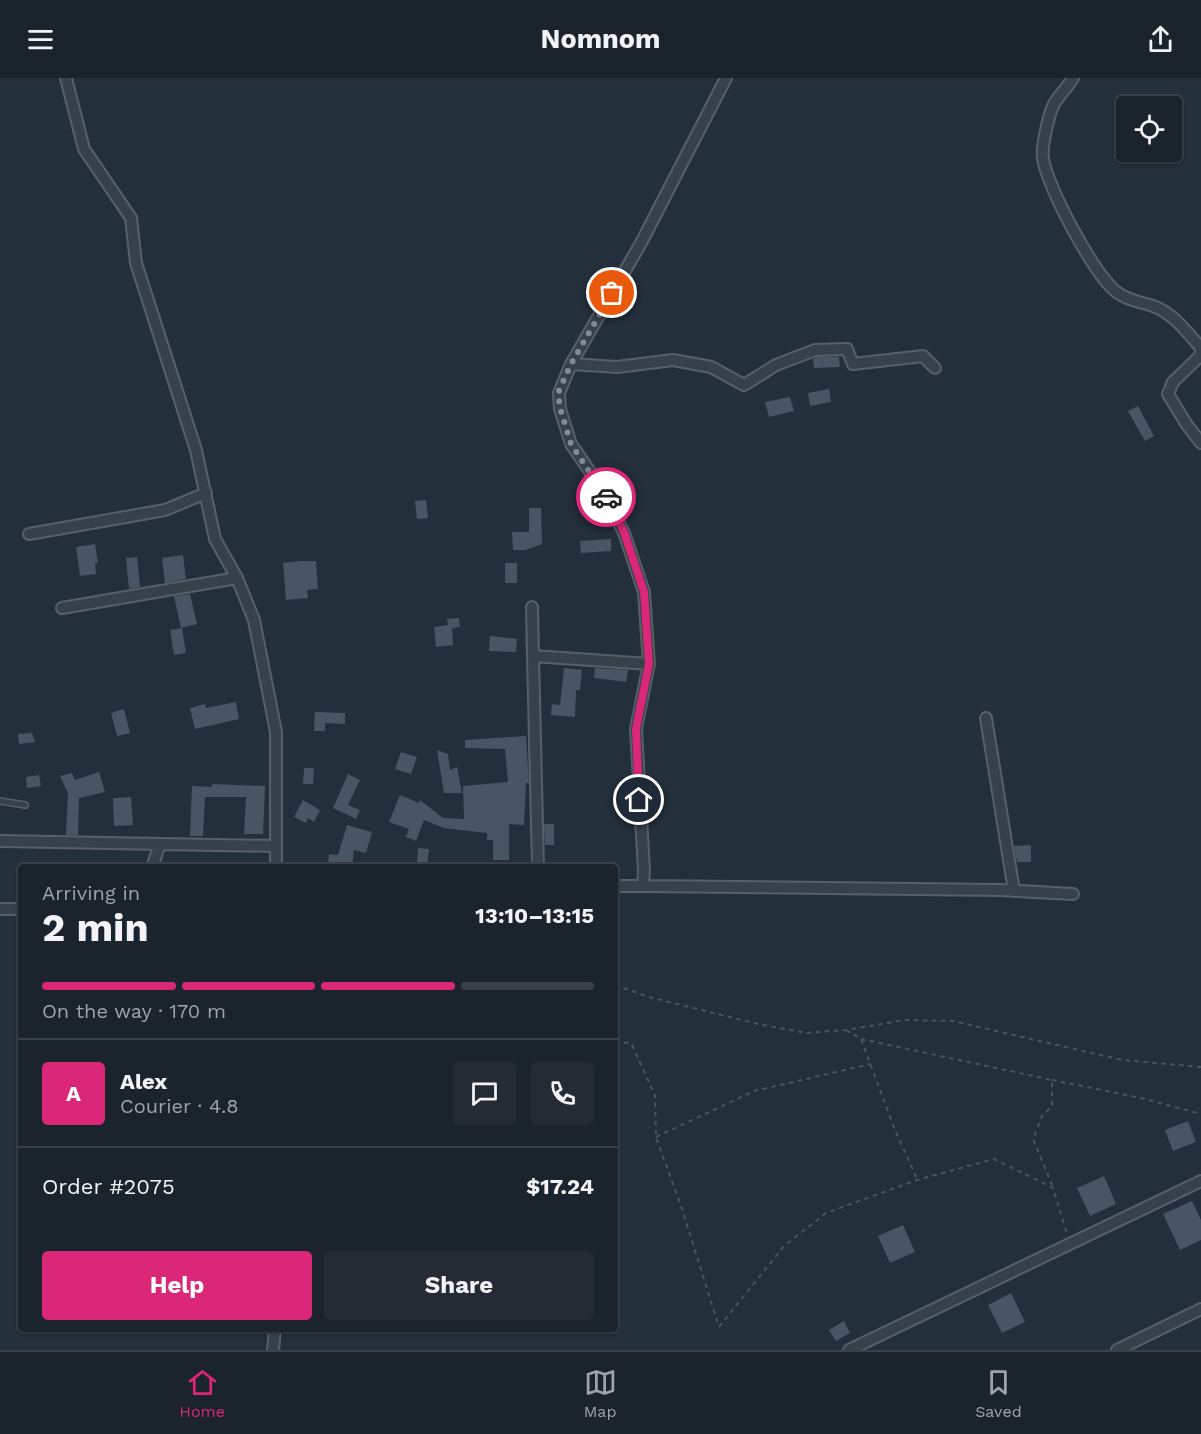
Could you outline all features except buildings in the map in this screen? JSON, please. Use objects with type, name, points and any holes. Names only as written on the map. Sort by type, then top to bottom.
[{"type":"street","points":[[66,78],[84,149],[131,218],[136,263],[196,450],[215,539],[237,578],[254,620],[276,732],[276,864]]},
{"type":"street","points":[[643,886],[636,729],[649,664],[644,592],[624,532],[604,492],[571,444],[558,393],[571,364],[641,243],[726,78]]},
{"type":"street","points":[[1073,78],[1054,104],[1049,118],[1042,158],[1056,194],[1078,239],[1103,280],[1119,294],[1165,312],[1182,326],[1201,349],[1200,356],[1173,382],[1168,394],[1201,443]]},
{"type":"street","points":[[571,364],[618,367],[673,360],[711,367],[744,385],[776,365],[815,350],[847,349],[853,364],[923,356],[934,368]]},
{"type":"street","points":[[29,534],[165,510],[206,493]]},
{"type":"street","points":[[62,608],[237,578]]},
{"type":"street","points":[[532,607],[538,864]]},
{"type":"street","points":[[533,656],[649,664]]},
{"type":"street","points":[[986,718],[1014,891]]},
{"type":"street","points":[[0,841],[276,846]]},
{"type":"street","points":[[153,864],[160,843]]},
{"type":"street","points":[[618,886],[1014,891],[1073,894]]},
{"type":"street","points":[[0,909],[18,909]]},
{"type":"street","points":[[849,1350],[1201,1180]]},
{"type":"street","points":[[1117,1350],[1201,1309]]},
{"type":"street","points":[[273,1350],[275,1332]]},
{"type":"lane","points":[[0,801],[25,805]]},
{"type":"path","points":[[618,986],[649,997],[806,1033],[846,1030],[904,1020],[953,1021],[1122,1060],[1201,1066]]},
{"type":"path","points":[[846,1030],[861,1039],[1141,1098],[1201,1114]]},
{"type":"path","points":[[861,1039],[895,1130],[917,1180]]},
{"type":"path","points":[[618,1042],[631,1043],[655,1095],[656,1137],[682,1209],[719,1327],[784,1246],[826,1213],[917,1180],[994,1159],[1053,1188]]},
{"type":"path","points":[[656,1137],[754,1091],[871,1064]]},
{"type":"path","points":[[1052,1080],[1053,1106],[1042,1116],[1033,1139],[1053,1188],[1070,1244]]},
{"type":"way so far","points":[[606,497],[571,444],[558,393],[571,364],[612,293]]},
{"type":"route","points":[[606,497],[624,532],[644,592],[649,664],[636,729],[639,800]]}]
